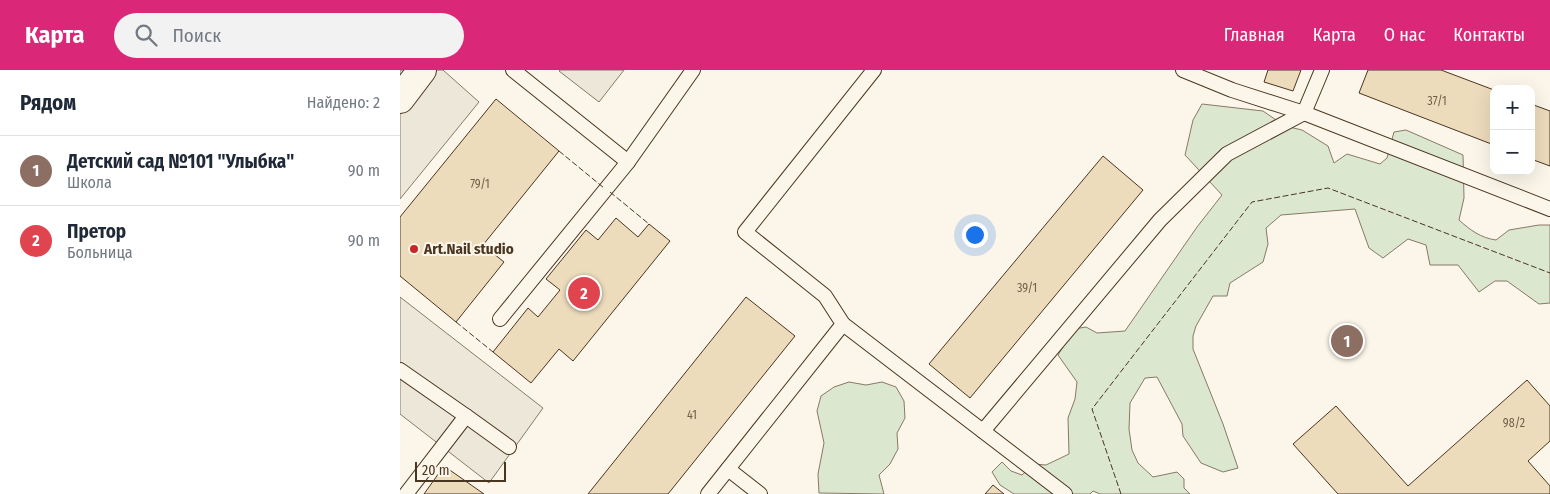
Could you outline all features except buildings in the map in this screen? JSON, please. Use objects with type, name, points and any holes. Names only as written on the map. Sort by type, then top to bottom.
[{"type":"street","points":[[400,99],[422,70]]},
{"type":"lane","points":[[513,70],[628,162]]},
{"type":"lane","points":[[500,319],[628,162],[693,70]]},
{"type":"lane","points":[[874,70],[744,232],[825,296],[843,324],[1066,494]]},
{"type":"lane","points":[[1183,70],[1232,90],[1304,113],[1550,209]]},
{"type":"lane","points":[[983,431],[1160,220],[1227,154],[1304,113],[1322,70]]},
{"type":"lane","points":[[708,494],[843,324]]},
{"type":"lane","points":[[400,370],[509,447]]},
{"type":"lane","points":[[406,494],[466,416]]},
{"type":"lane","points":[[728,469],[760,494]]},
{"type":"green space","points":[[1202,104],[1263,111],[1285,126],[1302,130],[1328,146],[1334,163],[1347,154],[1380,164],[1387,158],[1394,132],[1406,130],[1463,155],[1464,198],[1459,220],[1467,227],[1476,233],[1496,240],[1509,230],[1550,225],[1550,303],[1539,304],[1507,281],[1495,281],[1479,292],[1458,265],[1430,265],[1426,245],[1408,239],[1383,258],[1369,248],[1355,209],[1281,215],[1266,228],[1268,244],[1263,262],[1230,283],[1227,296],[1213,296],[1196,326],[1193,336],[1193,349],[1223,424],[1238,468],[1223,472],[1201,463],[1183,436],[1182,424],[1157,377],[1145,378],[1130,403],[1129,429],[1132,450],[1138,463],[1153,477],[1177,472],[1184,479],[1184,488],[1190,494],[1100,494],[1093,491],[1090,494],[1014,494],[1000,485],[992,472],[1002,462],[1011,471],[1022,475],[1034,464],[1046,465],[1069,454],[1068,418],[1075,399],[1077,382],[1058,355],[1074,329],[1086,327],[1097,333],[1125,331],[1197,227],[1222,195],[1185,155],[1193,120]]},
{"type":"green space","points":[[849,382],[866,385],[882,382],[896,387],[904,401],[905,418],[897,433],[898,449],[890,464],[879,475],[884,494],[819,493],[818,474],[824,443],[817,411],[821,396],[834,387]]},
{"type":"shaded area","points":[[400,70],[443,70],[479,102],[400,199]]},
{"type":"shaded area","points":[[560,70],[624,70],[599,102]]},
{"type":"shaded area","points":[[400,297],[543,408],[489,483],[400,414]]},
{"type":"fence","points":[[559,151],[604,188]]},
{"type":"fence","points":[[1121,494],[1092,409],[1252,202],[1328,188],[1550,273]]},
{"type":"fence","points":[[610,192],[649,224]]},
{"type":"fence","points":[[456,322],[493,352]]},
{"type":"place","name":"Art.Nail studio","points":[[414,249]]},
{"type":"place","name":"Претор","points":[[584,293]]},
{"type":"place","name":"Детский сад №101 \"Улыбка\"","points":[[1347,341]]}]
